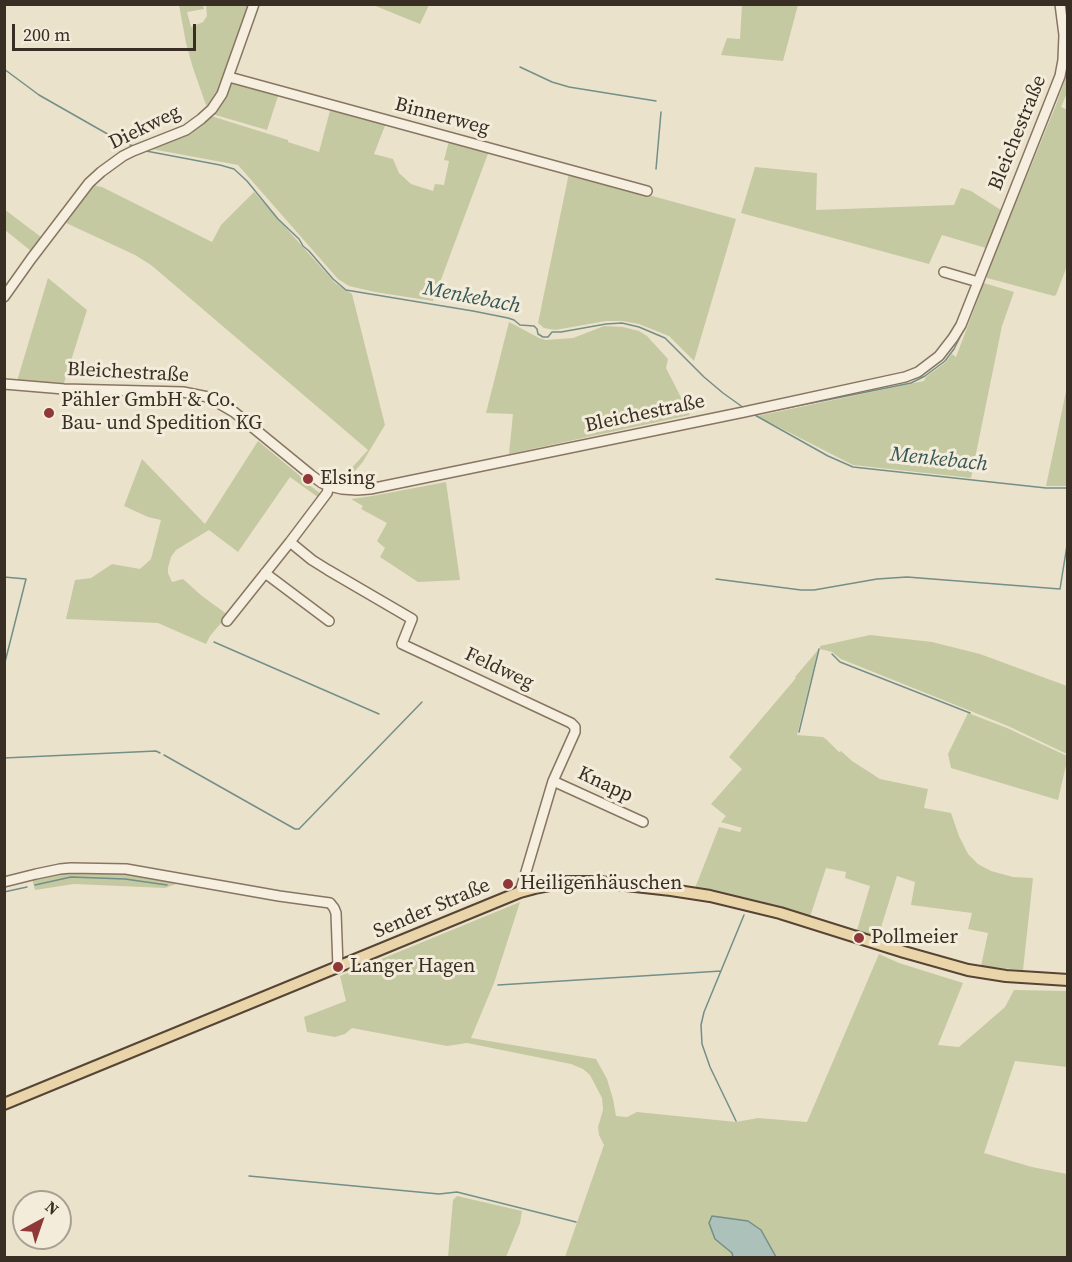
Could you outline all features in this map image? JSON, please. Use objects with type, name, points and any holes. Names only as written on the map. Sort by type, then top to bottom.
[{"type":"main road","name":"Sender Straße","points":[[4,1104],[520,892],[566,882],[598,882],[710,896],[780,913],[968,970],[1006,976],[1068,980]]},
{"type":"street","name":"Diekweg","points":[[4,297],[89,183],[114,162],[143,146],[186,130],[212,109],[229,77],[254,4]]},
{"type":"street","name":"Bleichestraße","points":[[4,384],[64,389],[175,391],[195,394],[208,398],[234,412],[311,475],[329,486],[357,490],[755,410],[905,377],[918,372],[939,356],[961,325],[1060,76],[1064,35],[1060,4]]},
{"type":"street","name":"Binnerweg","points":[[229,77],[647,191]]},
{"type":"street","points":[[944,272],[978,282]]},
{"type":"street","points":[[227,621],[290,542],[327,493],[329,486]]},
{"type":"street","name":"Feldweg","points":[[290,542],[328,570],[412,619],[402,644],[571,723],[575,727],[575,732],[553,781],[520,892]]},
{"type":"street","points":[[265,573],[329,621]]},
{"type":"street","name":"Knapp","points":[[553,781],[643,822]]},
{"type":"street","points":[[4,882],[60,869],[126,869],[330,903],[336,913],[338,967]]},
{"type":"green space","points":[[179,5],[203,5],[204,9],[187,12],[191,27],[203,22],[207,16],[206,5],[250,5],[224,79],[210,105],[206,105],[193,68]]},
{"type":"green space","points":[[373,5],[429,5],[420,24]]},
{"type":"green space","points":[[742,5],[798,5],[783,61],[721,55],[727,38],[740,39]]},
{"type":"green space","points":[[1067,69],[1067,93],[1061,107],[1068,110],[1067,266],[1054,296],[986,276],[1056,105]]},
{"type":"green space","points":[[235,80],[279,93],[267,130],[212,114],[230,83]]},
{"type":"green space","points":[[331,107],[386,123],[374,154],[393,159],[399,173],[411,184],[433,191],[435,184],[444,185],[449,161],[444,160],[449,141],[489,151],[433,301],[349,286],[338,279],[238,165],[146,148],[211,116],[319,152]]},
{"type":"green space","points":[[755,167],[817,173],[816,210],[954,205],[961,188],[971,191],[1001,210],[986,248],[942,235],[929,264],[741,213]]},
{"type":"green space","points":[[569,173],[736,219],[694,361],[669,336],[639,324],[606,321],[555,330],[544,328],[538,323]]},
{"type":"green space","points":[[93,185],[102,187],[212,242],[221,225],[254,192],[335,283],[352,294],[385,425],[362,463],[343,484],[339,482],[368,450],[151,265],[135,255],[64,222]]},
{"type":"green space","points":[[4,209],[41,237],[31,251],[5,230]]},
{"type":"green space","points":[[48,278],[87,310],[64,383],[17,381]]},
{"type":"green space","points":[[984,283],[1014,292],[1002,326],[971,478],[853,465],[757,416],[924,381],[952,354],[956,357]]},
{"type":"green space","points":[[509,322],[546,340],[573,338],[604,326],[639,331],[647,336],[668,359],[666,368],[690,415],[509,454],[513,414],[486,413]]},
{"type":"green space","points":[[1067,387],[1067,486],[1046,486]]},
{"type":"green space","points":[[258,441],[321,494],[319,498],[290,477],[238,552],[209,530],[176,550],[168,568],[172,582],[183,579],[228,615],[206,644],[158,623],[66,619],[75,580],[91,578],[112,564],[140,569],[151,559],[161,520],[124,506],[142,459],[205,524]]},
{"type":"green space","points":[[446,482],[460,580],[418,582],[380,557],[385,548],[377,541],[387,523],[361,509],[363,506],[351,499]]},
{"type":"green space","points":[[870,635],[932,642],[980,654],[1067,686],[1067,754],[1008,726],[820,649],[820,646]]},
{"type":"green space","points":[[818,650],[797,735],[823,737],[839,752],[841,751],[880,779],[928,789],[924,808],[951,813],[968,854],[978,864],[991,871],[1013,877],[1033,878],[1023,970],[981,966],[988,933],[968,929],[972,913],[911,905],[915,882],[897,876],[878,937],[857,930],[870,886],[845,878],[846,872],[826,868],[810,917],[751,899],[695,888],[719,827],[740,832],[742,828],[721,822],[726,816],[711,804],[742,769],[729,757]]},
{"type":"green space","points":[[968,713],[1067,756],[1058,800],[951,768],[948,754]]},
{"type":"green space","points":[[103,871],[173,881],[176,884],[165,888],[74,884],[35,890],[32,879],[60,873]]},
{"type":"green space","points":[[520,902],[494,983],[471,1038],[596,1059],[607,1079],[616,1116],[627,1117],[637,1112],[736,1122],[758,1118],[807,1122],[879,954],[899,963],[963,983],[938,1045],[959,1047],[1005,1007],[1014,990],[1067,991],[1067,1067],[1015,1061],[984,1153],[1067,1174],[1067,1257],[565,1257],[604,1145],[598,1127],[603,1110],[602,1098],[590,1075],[571,1064],[467,1043],[447,1046],[352,1028],[345,1034],[335,1037],[307,1032],[304,1017],[346,1001],[340,976]]},
{"type":"green space","points":[[457,1196],[522,1211],[520,1223],[506,1257],[448,1257],[453,1200]]},
{"type":"water","points":[[712,1216],[748,1221],[761,1230],[776,1257],[733,1257],[732,1253],[715,1239],[709,1223]]},
{"type":"waterway","points":[[1065,4],[1068,21]]},
{"type":"waterway","points":[[997,247],[1064,79],[1068,63]]},
{"type":"waterway","points":[[520,67],[569,87],[656,101]]},
{"type":"waterway","name":"Menkebach","points":[[4,69],[39,95],[118,140],[133,146]]},
{"type":"waterway","points":[[656,169],[661,112]]},
{"type":"waterway","name":"Menkebach","points":[[146,151],[234,169],[333,279],[346,290],[508,318],[520,325],[534,326],[538,334],[543,337],[548,337],[552,332],[606,324],[622,323],[639,327],[665,338],[704,377],[744,408]]},
{"type":"waterway","points":[[992,234],[1012,185]]},
{"type":"waterway","points":[[772,411],[911,383],[925,376],[945,361],[954,349],[983,284]]},
{"type":"waterway","name":"Menkebach","points":[[753,414],[828,456],[853,467],[1046,488],[1068,488]]},
{"type":"waterway","points":[[716,579],[801,590],[907,577],[1060,589],[1068,539]]},
{"type":"waterway","points":[[4,577],[26,579],[4,666]]},
{"type":"waterway","points":[[214,642],[379,714]]},
{"type":"waterway","points":[[799,732],[819,649]]},
{"type":"waterway","points":[[832,654],[840,662],[970,713]]},
{"type":"waterway","points":[[164,755],[295,829],[299,829],[422,702]]},
{"type":"waterway","points":[[4,758],[156,751],[160,753]]},
{"type":"waterway","points":[[35,885],[71,877],[125,879],[167,885]]},
{"type":"waterway","points":[[4,892],[27,887]]},
{"type":"waterway","points":[[736,1121],[710,1067],[702,1044],[701,1025],[704,1012],[744,915]]},
{"type":"waterway","points":[[498,985],[721,971]]},
{"type":"waterway","points":[[249,1176],[439,1194],[457,1192],[576,1222]]},
{"type":"place","name":"Pähler GmbH & Co. Bau- und Spedition KG","points":[[49,413]]},
{"type":"place","name":"Elsing","points":[[308,479]]},
{"type":"place","name":"Heiligenhäuschen","points":[[508,884]]},
{"type":"place","name":"Pollmeier","points":[[859,938]]},
{"type":"place","name":"Langer Hagen","points":[[338,967]]}]
